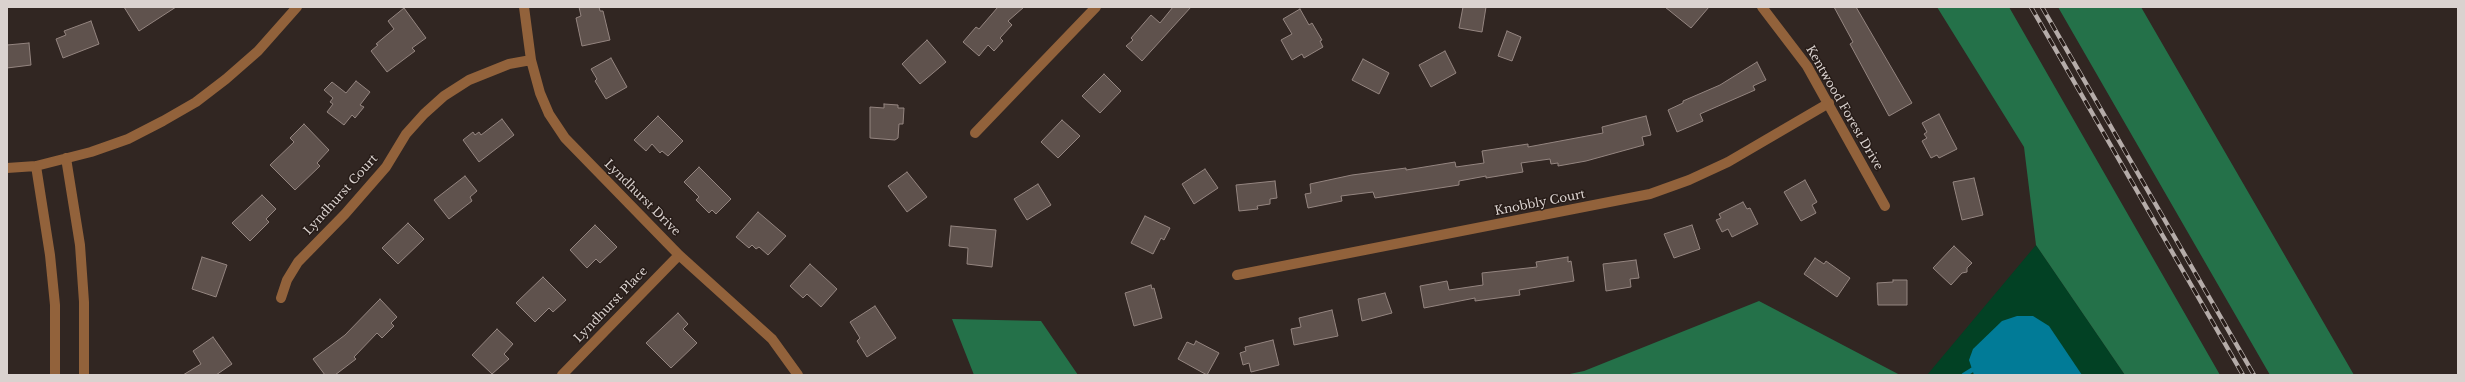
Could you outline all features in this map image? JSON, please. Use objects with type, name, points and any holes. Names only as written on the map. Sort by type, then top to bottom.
[{"type":"street","points":[[7,168],[36,166],[128,139],[196,102],[226,79],[258,51],[297,7]]},
{"type":"street","name":"Lyndhurst Drive","points":[[524,7],[531,60],[540,93],[549,114],[565,138],[679,254],[772,339],[798,375]]},
{"type":"street","points":[[975,133],[1096,7]]},
{"type":"street","name":"Kentwood Forest Drive","points":[[1762,7],[1807,66],[1829,103],[1885,206]]},
{"type":"street","name":"Lyndhurst Court","points":[[281,298],[287,280],[298,262],[345,214],[386,167],[406,134],[424,114],[444,96],[469,80],[509,64],[531,60]]},
{"type":"street","name":"Knobbly Court","points":[[1237,275],[1650,194],[1689,180],[1728,162],[1829,103]]},
{"type":"street","points":[[66,158],[80,246],[84,302],[84,375]]},
{"type":"street","points":[[36,166],[51,262],[56,320],[55,375]]},
{"type":"street","name":"Lyndhurst Place","points":[[562,375],[679,254]]},
{"type":"green space","points":[[1937,7],[2009,7],[2220,375],[2125,375],[2036,245],[2024,147]]},
{"type":"green space","points":[[2058,7],[2141,7],[2354,375],[2270,375]]},
{"type":"green space","points":[[2036,245],[2125,375],[1927,375]]},
{"type":"green space","points":[[1759,301],[1900,375],[1565,375],[1584,371]]},
{"type":"green space","points":[[952,319],[1041,321],[1078,375],[974,375]]},
{"type":"water","points":[[2017,316],[2033,316],[2049,326],[2082,375],[1974,375],[1969,360],[1973,349],[2002,321]]},
{"type":"building","points":[[124,7],[176,7],[139,31]]},
{"type":"building","points":[[579,7],[599,7],[600,11],[603,11],[610,40],[582,46],[576,18],[581,16]]},
{"type":"building","points":[[998,7],[1024,7],[1008,21],[1012,25],[1000,38],[1003,41],[994,51],[988,45],[979,56],[963,42],[976,27],[979,29]]},
{"type":"building","points":[[1173,7],[1191,7],[1142,61],[1126,46],[1133,40],[1131,38],[1151,15],[1160,23]]},
{"type":"building","points":[[1463,7],[1486,7],[1482,32],[1459,28]]},
{"type":"building","points":[[1665,7],[1709,7],[1691,28]]},
{"type":"building","points":[[1834,7],[1856,7],[1912,103],[1889,116],[1850,44],[1853,42]]},
{"type":"building","points":[[404,8],[426,38],[412,48],[415,51],[387,72],[371,51],[378,45],[376,44],[394,29],[388,21]]},
{"type":"building","points":[[1300,9],[1309,25],[1312,23],[1322,40],[1320,41],[1323,47],[1304,58],[1302,54],[1292,60],[1281,40],[1292,34],[1283,19]]},
{"type":"building","points":[[91,21],[99,44],[63,58],[56,39],[66,35],[64,31]]},
{"type":"building","points":[[1507,31],[1521,37],[1512,61],[1498,56]]},
{"type":"building","points":[[927,40],[946,62],[920,84],[902,64]]},
{"type":"building","points":[[29,43],[31,65],[7,68],[7,45]]},
{"type":"building","points":[[1445,51],[1456,73],[1431,87],[1419,65]]},
{"type":"building","points":[[611,58],[627,87],[606,99],[595,81],[597,79],[591,69]]},
{"type":"building","points":[[1363,59],[1389,73],[1379,94],[1352,80]]},
{"type":"building","points":[[1757,62],[1766,80],[1753,86],[1755,90],[1700,114],[1703,121],[1677,132],[1668,110],[1683,103],[1683,101],[1720,85]]},
{"type":"building","points":[[1104,74],[1121,91],[1100,113],[1082,96]]},
{"type":"building","points":[[356,81],[370,92],[360,105],[364,107],[355,118],[352,115],[344,125],[327,112],[333,104],[330,102],[333,98],[324,90],[332,82],[346,93]]},
{"type":"building","points":[[884,104],[898,105],[898,108],[904,108],[903,124],[899,124],[898,138],[895,140],[870,138],[870,107],[884,108]]},
{"type":"building","points":[[1939,114],[1957,149],[1939,158],[1937,155],[1931,158],[1922,141],[1927,138],[1924,134],[1927,132],[1922,123]]},
{"type":"building","points":[[658,116],[683,141],[668,156],[662,151],[660,153],[652,144],[646,151],[634,140]]},
{"type":"building","points":[[1646,116],[1651,135],[1642,137],[1644,145],[1586,161],[1558,166],[1558,163],[1551,164],[1550,159],[1521,163],[1523,172],[1486,178],[1486,176],[1459,181],[1459,185],[1375,198],[1373,192],[1341,196],[1342,201],[1308,208],[1305,194],[1311,193],[1310,184],[1352,175],[1406,168],[1406,170],[1455,162],[1456,167],[1484,163],[1482,151],[1528,144],[1528,147],[1603,133],[1602,127]]},
{"type":"building","points":[[502,119],[514,135],[479,162],[463,140],[473,132],[475,135],[479,132],[481,135]]},
{"type":"building","points":[[1062,120],[1080,136],[1058,158],[1041,142]]},
{"type":"building","points":[[304,124],[329,150],[317,163],[320,166],[295,190],[270,165],[294,142],[290,138]]},
{"type":"building","points":[[699,167],[731,199],[716,214],[712,210],[709,213],[696,200],[699,197],[684,182]]},
{"type":"building","points":[[1205,169],[1218,188],[1194,204],[1182,184]]},
{"type":"building","points":[[907,172],[927,197],[907,212],[888,186]]},
{"type":"building","points":[[465,176],[477,191],[470,197],[472,201],[449,219],[434,200]]},
{"type":"building","points":[[1974,178],[1983,215],[1962,220],[1953,182]]},
{"type":"building","points":[[1805,180],[1817,202],[1812,205],[1816,213],[1801,221],[1784,192]]},
{"type":"building","points":[[1275,181],[1277,198],[1270,199],[1270,204],[1257,206],[1258,209],[1239,211],[1236,185]]},
{"type":"building","points":[[1038,184],[1051,205],[1027,220],[1014,199]]},
{"type":"building","points":[[262,195],[276,209],[266,219],[269,222],[250,241],[232,223]]},
{"type":"building","points":[[1743,202],[1747,209],[1750,208],[1758,224],[1732,237],[1728,229],[1722,232],[1716,220],[1721,218],[1719,214]]},
{"type":"building","points":[[758,212],[786,236],[768,255],[759,247],[756,249],[752,245],[749,248],[736,237]]},
{"type":"building","points":[[1145,216],[1170,228],[1164,240],[1161,238],[1153,254],[1131,243]]},
{"type":"building","points":[[408,223],[424,239],[398,264],[382,248]]},
{"type":"building","points":[[595,225],[617,247],[600,263],[596,259],[587,268],[570,250]]},
{"type":"building","points":[[1692,225],[1700,249],[1674,258],[1664,234]]},
{"type":"building","points":[[951,226],[996,230],[992,267],[967,264],[968,248],[949,246]]},
{"type":"building","points":[[1954,246],[1972,263],[1967,268],[1967,272],[1962,273],[1951,285],[1933,268]]},
{"type":"building","points":[[202,257],[227,265],[216,297],[192,289]]},
{"type":"building","points":[[1568,257],[1568,262],[1571,261],[1574,281],[1519,290],[1520,295],[1475,301],[1475,298],[1424,308],[1420,286],[1447,281],[1449,290],[1483,285],[1482,273],[1537,267],[1536,262]]},
{"type":"building","points":[[1815,258],[1824,264],[1826,261],[1850,278],[1837,297],[1804,274]]},
{"type":"building","points":[[1636,260],[1639,278],[1630,279],[1631,287],[1606,291],[1603,264]]},
{"type":"building","points":[[810,264],[837,289],[821,307],[807,294],[803,298],[790,286]]},
{"type":"building","points":[[543,277],[566,300],[553,312],[549,308],[535,322],[516,303]]},
{"type":"building","points":[[1893,280],[1907,280],[1907,305],[1878,305],[1877,283],[1893,282]]},
{"type":"building","points":[[1151,285],[1152,289],[1154,288],[1162,318],[1134,326],[1125,293]]},
{"type":"building","points":[[1385,293],[1392,313],[1362,321],[1358,299]]},
{"type":"building","points":[[380,299],[397,317],[391,323],[394,326],[382,338],[377,333],[354,357],[356,359],[335,375],[325,375],[313,359],[345,335]]},
{"type":"building","points":[[875,306],[896,338],[867,357],[857,341],[860,338],[850,322]]},
{"type":"building","points":[[1332,310],[1338,336],[1294,345],[1291,329],[1301,327],[1299,318]]},
{"type":"building","points":[[678,313],[688,324],[683,329],[697,343],[671,368],[646,343]]},
{"type":"building","points":[[497,329],[513,344],[504,354],[509,359],[492,374],[472,355]]},
{"type":"building","points":[[213,337],[232,364],[216,375],[183,375],[201,364],[193,351]]},
{"type":"building","points":[[1273,340],[1279,365],[1251,372],[1249,363],[1243,365],[1240,353],[1246,351],[1245,347]]},
{"type":"building","points":[[1196,341],[1219,353],[1207,375],[1178,359],[1187,342],[1194,345]]},
{"type":"waterway","points":[[1964,375],[1972,370]]},
{"type":"railway","points":[[2031,7],[2243,375]]},
{"type":"railway","points":[[2042,7],[2254,375]]}]
